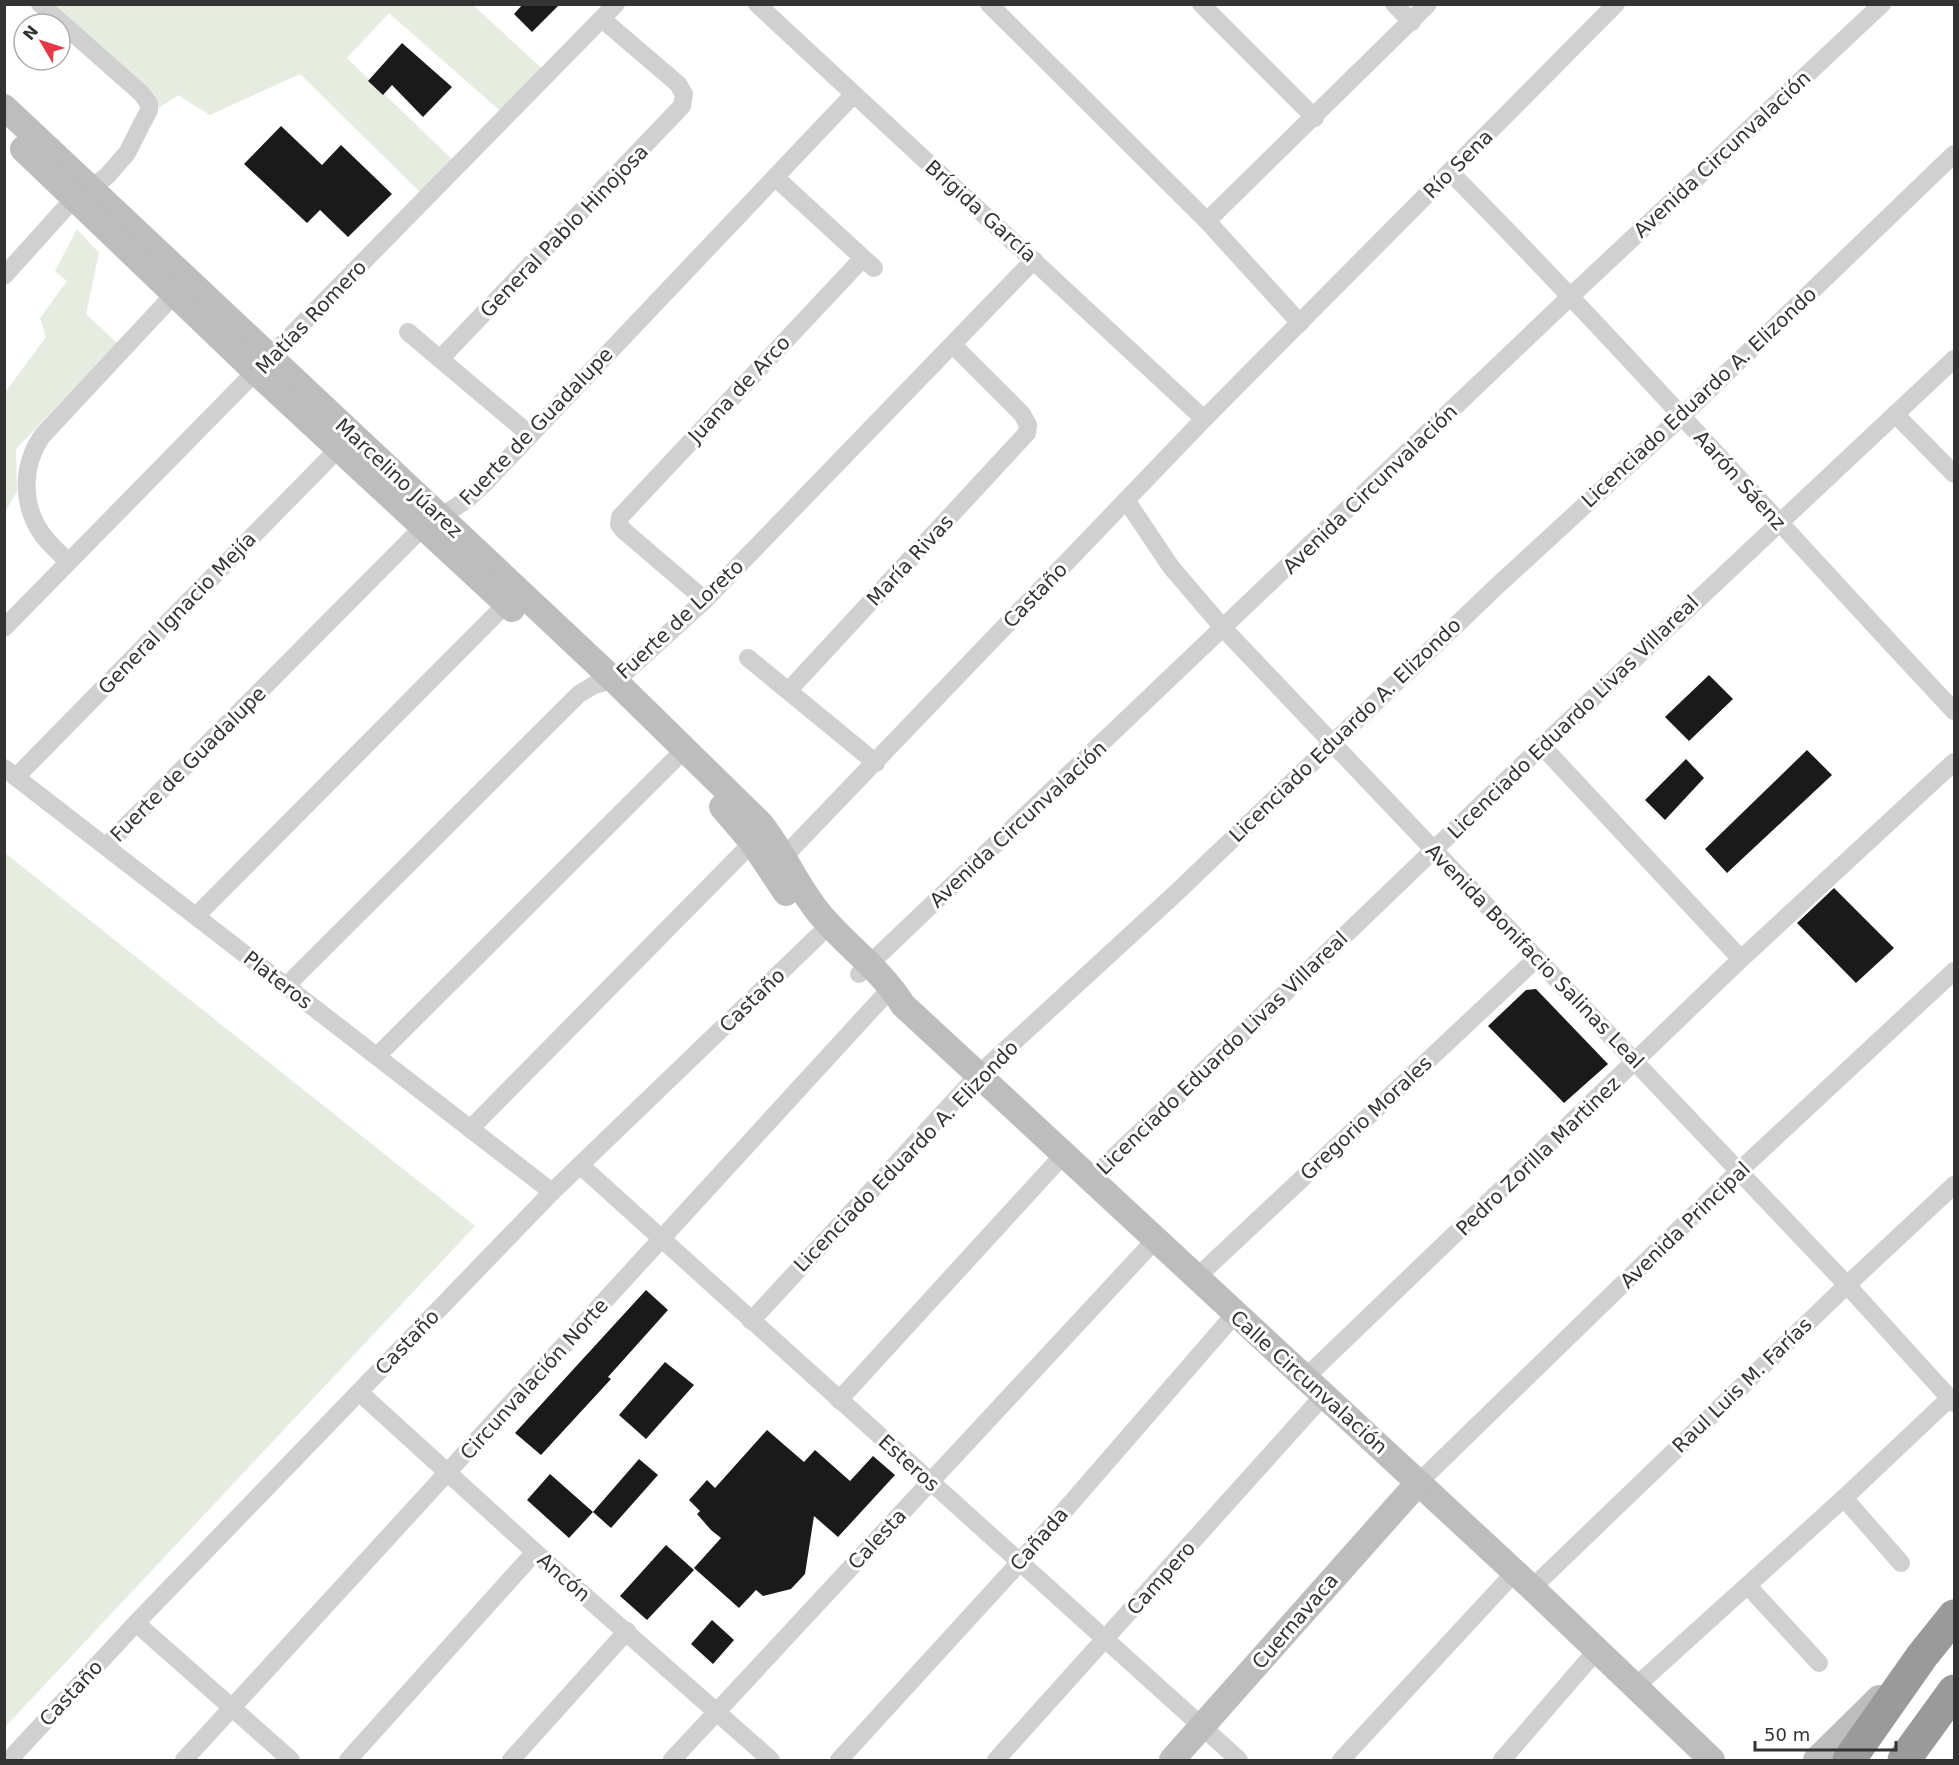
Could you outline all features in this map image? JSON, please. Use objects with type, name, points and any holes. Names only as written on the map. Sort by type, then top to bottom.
[{"type":"highway","points":[[1849,1761],[1922,1656],[1954,1616]]},
{"type":"highway","points":[[1904,1761],[1954,1691]]},
{"type":"street","points":[[4,276],[83,194],[114,169],[127,153],[147,116],[149,104],[141,93],[40,4]]},
{"type":"street","name":"Matías Romero","points":[[4,628],[67,561],[265,365],[616,4]]},
{"type":"street","name":"Brígida García","points":[[757,4],[1204,419]]},
{"type":"street","points":[[989,4],[1208,221],[1300,323]]},
{"type":"street","points":[[1201,4],[1315,118]]},
{"type":"street","points":[[1394,4],[1412,22]]},
{"type":"street","points":[[1208,221],[1315,118],[1428,4]]},
{"type":"street","name":"Río Sena","points":[[1300,323],[1616,4]]},
{"type":"street","name":"Avenida Circunvalación","points":[[864,969],[1224,629],[1572,295],[1882,4]]},
{"type":"street","name":"General Pablo Hinojosa","points":[[440,359],[676,115],[682,106],[684,94],[678,84],[602,19]]},
{"type":"street","name":"Fuerte de Guadalupe","points":[[106,846],[432,522],[469,498],[853,95]]},
{"type":"street","name":"Marcelino Júarez","points":[[4,107],[83,194],[679,755],[718,803],[759,836],[778,863]]},
{"type":"street","name":"Marcelino Júarez","points":[[4,131],[83,194]]},
{"type":"street","name":"Licenciado Eduardo A. Elizondo","points":[[751,1321],[978,1075],[1175,894],[1497,586],[1682,416],[1954,154]]},
{"type":"street","name":"Aarón Sáenz","points":[[1450,172],[1572,295],[1778,523],[1954,711]]},
{"type":"street","name":"Juana de Arco","points":[[705,600],[623,530],[619,524],[620,517],[868,263],[776,178]]},
{"type":"street","name":"Fuerte de Loreto","points":[[286,986],[571,701],[630,670],[705,600],[1034,260]]},
{"type":"street","points":[[67,561],[42,534],[35,521],[26,481],[31,452],[42,436],[180,287]]},
{"type":"street","name":"Castaño","points":[[778,863],[1204,419],[1300,323]]},
{"type":"street","points":[[408,332],[529,435]]},
{"type":"street","name":"María Rivas","points":[[789,690],[1027,434],[1028,425],[1022,414],[953,345]]},
{"type":"street","name":"Licenciado Eduardo Livas Villareal","points":[[1091,1179],[1542,746],[1954,359]]},
{"type":"street","points":[[1895,414],[1954,474]]},
{"type":"street","name":"General Ignacio Mejía","points":[[10,772],[346,441]]},
{"type":"street","name":"Avenida Bonifacio Salinas Leal","points":[[1126,500],[1171,567],[1224,629],[1847,1285],[1952,1401]]},
{"type":"street","points":[[196,916],[512,597]]},
{"type":"street","points":[[748,658],[876,763]]},
{"type":"street","points":[[1542,746],[1741,958]]},
{"type":"street","points":[[377,1056],[679,755]]},
{"type":"street","name":"Pedro Zorilla Martinez","points":[[1305,1378],[1636,1062],[1741,958],[1954,762]]},
{"type":"street","name":"Plateros","points":[[10,772],[552,1192]]},
{"type":"street","points":[[470,1128],[759,836]]},
{"type":"street","name":"Calle Circunvalación","points":[[778,863],[798,911],[818,936],[864,969]]},
{"type":"street","name":"Calle Circunvalación","points":[[778,863],[864,969],[893,997],[1065,1153],[1196,1278],[1523,1580],[1712,1761]]},
{"type":"street","name":"Castaño","points":[[9,1761],[136,1623],[552,1192],[818,936]]},
{"type":"street","name":"Gregorio Morales","points":[[1196,1278],[1537,958]]},
{"type":"street","name":"Avenida Principal","points":[[1418,1483],[1739,1171],[1954,971]]},
{"type":"street","name":"Circunvalación Norte","points":[[184,1761],[661,1239],[893,997]]},
{"type":"street","name":"Licenciado Eduardo Livas Villareal","points":[[839,1400],[1065,1153]]},
{"type":"street","name":"Esteros","points":[[580,1166],[1239,1761]]},
{"type":"street","name":"Raul Luis M. Farías","points":[[1341,1761],[1523,1580],[1954,1187]]},
{"type":"street","name":"Calesta","points":[[672,1761],[1156,1239]]},
{"type":"street","name":"Cañada","points":[[839,1761],[1019,1563],[1235,1314]]},
{"type":"street","name":"Ancón","points":[[359,1392],[534,1552],[627,1631],[771,1761]]},
{"type":"street","name":"Campero","points":[[996,1761],[1324,1395]]},
{"type":"street","points":[[1635,1687],[1952,1401]]},
{"type":"street","name":"Cuernavaca","points":[[1173,1761],[1418,1483]]},
{"type":"street","points":[[1845,1498],[1901,1563]]},
{"type":"street","points":[[348,1761],[534,1552]]},
{"type":"street","points":[[1748,1586],[1819,1662]]},
{"type":"street","points":[[136,1623],[291,1761]]},
{"type":"street","points":[[511,1761],[627,1631]]},
{"type":"street","points":[[1502,1761],[1597,1650]]},
{"type":"street","points":[[1816,1761],[1922,1656]]},
{"type":"shaded area","points":[[39,5],[473,5],[548,74],[507,117],[389,13],[347,58],[459,166],[427,199],[300,74],[210,115],[178,95],[147,116],[149,110],[72,36],[72,12],[46,12]]},
{"type":"shaded area","points":[[77,229],[99,253],[86,314],[117,343],[16,449],[17,492],[5,512],[4,394],[46,337],[40,318],[67,281],[55,271]]},
{"type":"shaded area","points":[[5,853],[475,1226],[4,1727]]},
{"type":"building","points":[[523,4],[560,4],[532,32],[514,14]]},
{"type":"building","points":[[402,43],[452,87],[423,117],[392,85],[383,95],[368,81]]},
{"type":"building","points":[[281,126],[322,165],[341,145],[392,194],[348,237],[320,210],[307,223],[244,164]]},
{"type":"building","points":[[1709,675],[1733,699],[1689,741],[1665,717]]},
{"type":"building","points":[[1807,750],[1832,775],[1727,873],[1705,849]]},
{"type":"building","points":[[1686,759],[1704,778],[1665,820],[1645,800]]},
{"type":"building","points":[[1834,888],[1894,948],[1856,983],[1797,923]]},
{"type":"building","points":[[1536,989],[1608,1064],[1564,1103],[1488,1026],[1526,990]]},
{"type":"building","points":[[646,1290],[668,1310],[608,1377],[611,1379],[541,1455],[515,1433]]},
{"type":"building","points":[[665,1362],[694,1385],[646,1439],[619,1415]]},
{"type":"building","points":[[767,1430],[804,1462],[815,1450],[850,1481],[873,1456],[895,1475],[838,1537],[814,1516],[805,1574],[791,1589],[763,1596],[756,1590],[739,1608],[694,1568],[721,1538],[697,1514],[700,1511],[689,1500],[707,1480],[715,1488]]},
{"type":"building","points":[[639,1459],[658,1475],[611,1528],[593,1512]]},
{"type":"building","points":[[550,1474],[593,1512],[569,1538],[527,1500]]},
{"type":"building","points":[[666,1545],[694,1570],[647,1620],[620,1596]]},
{"type":"building","points":[[712,1620],[734,1640],[713,1664],[691,1644]]}]
